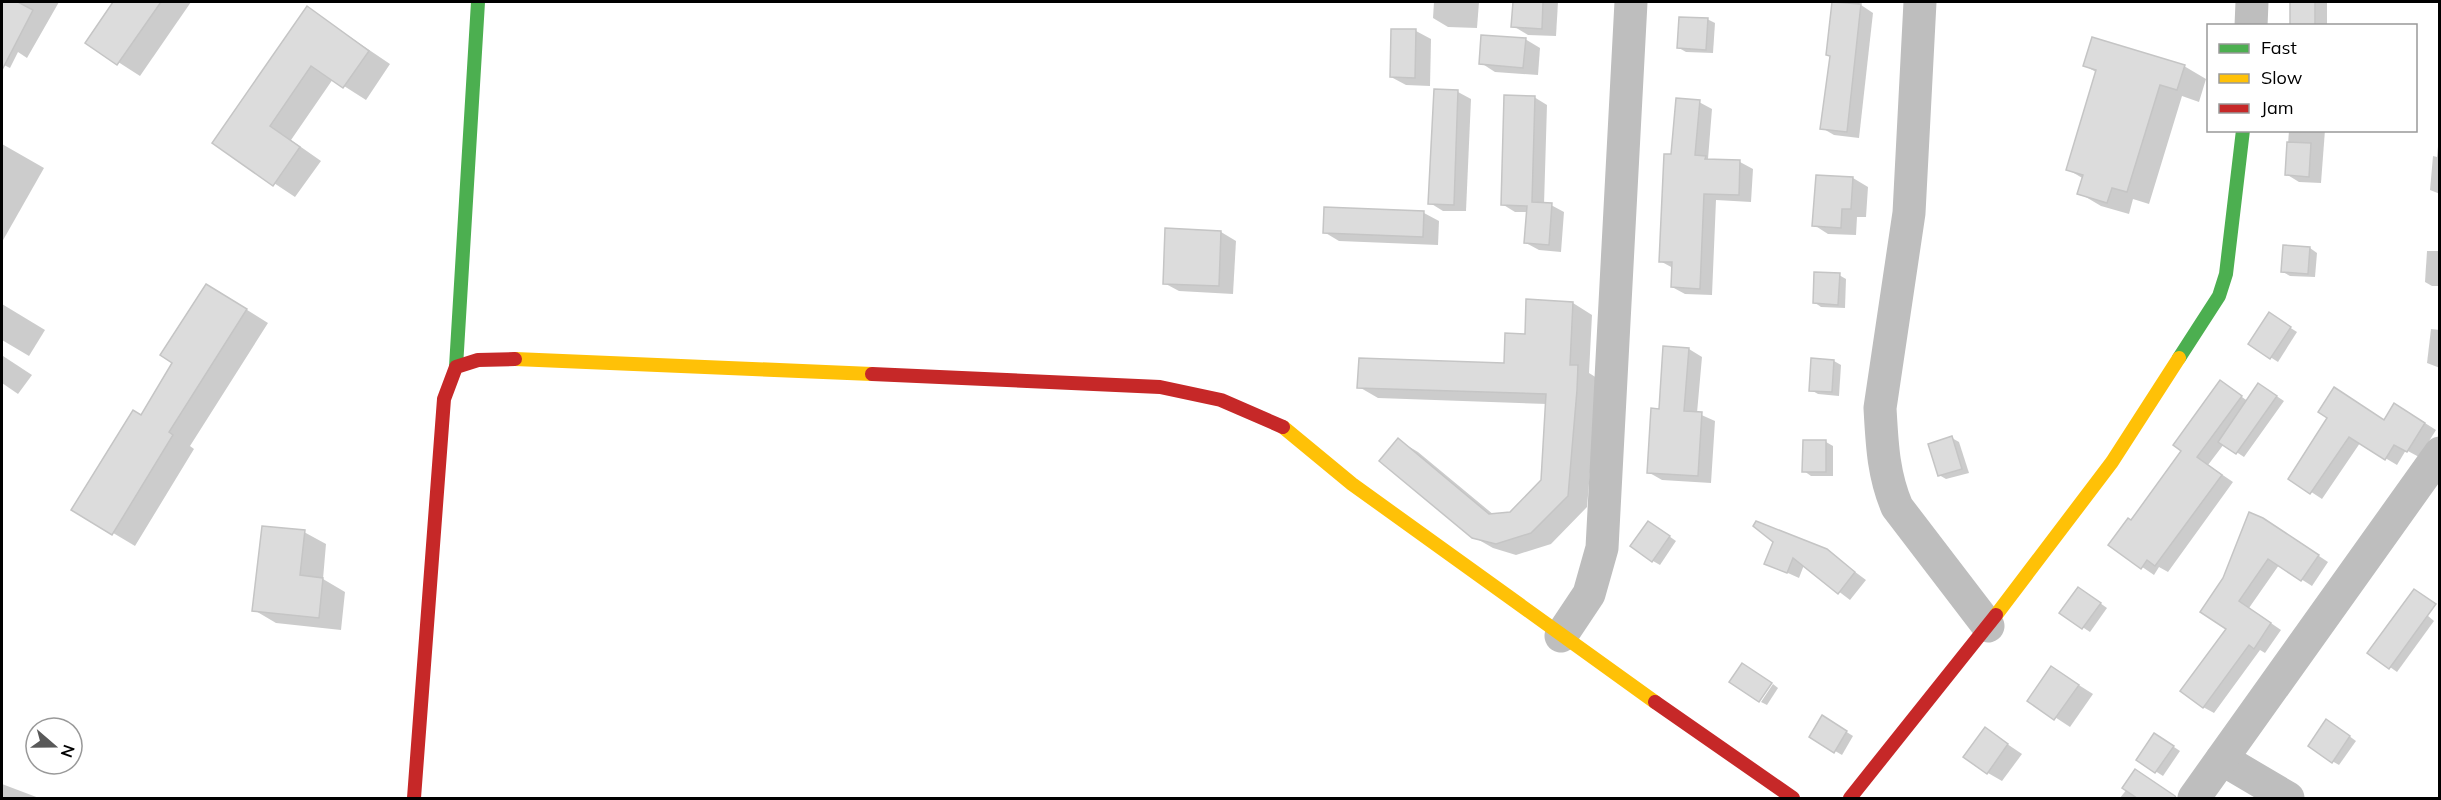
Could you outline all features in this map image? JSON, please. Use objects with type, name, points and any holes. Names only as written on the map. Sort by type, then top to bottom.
[{"type":"street","points":[[414,798],[444,399],[456,367],[478,2]]},
{"type":"street","points":[[1561,636],[1589,594],[1602,548],[1630,2]]},
{"type":"street","points":[[1920,2],[1909,213],[1880,408],[1882,439],[1887,484],[1897,507],[1988,626]]},
{"type":"street","points":[[2251,24],[2252,2]]},
{"type":"street","points":[[1850,798],[1988,626],[2112,462],[2219,296],[2226,274],[2242,132]]},
{"type":"street","points":[[456,367],[478,360],[546,360],[1160,387],[1200,395],[1246,410],[1284,428],[1352,484],[1561,636],[1793,798]]},
{"type":"street","points":[[2194,798],[2439,453]]},
{"type":"street","points":[[2222,759],[2288,798]]},
{"type":"building","points":[[2,2],[18,2],[33,10],[2,70]]},
{"type":"building","points":[[113,2],[161,2],[117,65],[85,43]]},
{"type":"building","points":[[1513,2],[1543,2],[1542,29],[1511,27]]},
{"type":"building","points":[[1832,2],[1861,4],[1847,132],[1820,129],[1830,56],[1826,55]]},
{"type":"building","points":[[2290,2],[2315,2],[2315,24],[2290,24]]},
{"type":"building","points":[[307,6],[369,51],[343,88],[311,66],[270,126],[300,147],[273,186],[212,143]]},
{"type":"building","points":[[1679,17],[1708,18],[1706,50],[1677,48]]},
{"type":"building","points":[[1391,29],[1416,29],[1415,78],[1390,77]]},
{"type":"building","points":[[1481,35],[1526,38],[1523,68],[1479,64]]},
{"type":"building","points":[[2092,37],[2185,65],[2177,90],[2160,85],[2127,192],[2112,188],[2107,203],[2077,194],[2083,175],[2066,170],[2096,70],[2083,66]]},
{"type":"building","points":[[1434,89],[1458,90],[1454,205],[1428,204]]},
{"type":"building","points":[[1504,95],[1535,96],[1532,202],[1552,203],[1549,245],[1524,243],[1527,206],[1501,205]]},
{"type":"building","points":[[1676,98],[1700,100],[1695,155],[1706,156],[1705,159],[1740,160],[1739,195],[1704,194],[1700,289],[1671,287],[1672,262],[1659,262],[1664,154],[1671,154]]},
{"type":"building","points":[[2287,142],[2311,143],[2309,177],[2285,175]]},
{"type":"building","points":[[1816,175],[1853,177],[1851,209],[1842,209],[1841,228],[1812,226]]},
{"type":"building","points":[[1324,207],[1424,211],[1423,237],[1323,233]]},
{"type":"building","points":[[1165,228],[1221,231],[1219,286],[1163,284]]},
{"type":"building","points":[[2283,245],[2310,247],[2308,274],[2281,272]]},
{"type":"building","points":[[1814,272],[1840,273],[1838,305],[1813,303]]},
{"type":"building","points":[[206,284],[247,309],[169,432],[173,435],[112,535],[71,510],[133,410],[141,415],[172,363],[160,355]]},
{"type":"building","points":[[1526,299],[1573,302],[1570,365],[1578,365],[1568,496],[1531,533],[1496,544],[1472,538],[1379,461],[1398,438],[1489,514],[1510,512],[1541,480],[1546,394],[1357,388],[1359,358],[1504,363],[1505,333],[1525,334]]},
{"type":"building","points":[[2269,312],[2291,327],[2270,359],[2248,344]]},
{"type":"building","points":[[1663,346],[1689,348],[1684,411],[1702,412],[1698,476],[1647,473],[1651,408],[1659,409]]},
{"type":"building","points":[[1811,358],[1834,360],[1832,392],[1809,391]]},
{"type":"building","points":[[2220,380],[2242,396],[2197,457],[2222,475],[2155,566],[2147,560],[2141,569],[2108,545],[2128,518],[2131,520],[2181,451],[2173,445]]},
{"type":"building","points":[[2258,383],[2277,396],[2236,454],[2218,442]]},
{"type":"building","points":[[2334,387],[2384,420],[2394,403],[2425,423],[2407,452],[2394,445],[2385,460],[2349,437],[2310,494],[2288,479],[2327,418],[2318,412]]},
{"type":"building","points":[[1952,436],[1962,469],[1938,476],[1928,444]]},
{"type":"building","points":[[1803,440],[1826,440],[1826,472],[1802,472]]},
{"type":"building","points":[[2249,512],[2263,518],[2319,555],[2301,581],[2268,559],[2239,601],[2271,623],[2254,649],[2249,645],[2203,708],[2180,691],[2226,629],[2200,612],[2223,578]]},
{"type":"building","points":[[1648,521],[1670,536],[1652,562],[1630,546]]},
{"type":"building","points":[[1756,521],[1827,549],[1855,572],[1838,594],[1793,558],[1787,573],[1764,564],[1773,542],[1753,526]]},
{"type":"building","points":[[262,526],[305,530],[300,575],[323,578],[319,618],[252,611]]},
{"type":"building","points":[[2078,587],[2101,603],[2082,629],[2059,613]]},
{"type":"building","points":[[2414,589],[2436,604],[2389,669],[2367,653]]},
{"type":"building","points":[[1742,663],[1772,683],[1759,702],[1729,682]]},
{"type":"building","points":[[2051,666],[2079,685],[2054,720],[2027,701]]},
{"type":"building","points":[[1822,715],[1847,731],[1834,753],[1809,737]]},
{"type":"building","points":[[2326,719],[2350,736],[2332,763],[2308,746]]},
{"type":"building","points":[[1985,727],[2008,744],[1987,774],[1963,757]]},
{"type":"building","points":[[2154,733],[2174,746],[2155,773],[2136,760]]},
{"type":"building","points":[[2135,769],[2176,798],[2137,798],[2122,788]]},
{"type":"traffic: fast","points":[[456,367],[478,2]]},
{"type":"traffic: fast","points":[[2179,358],[2219,296],[2226,274],[2243,132]]},
{"type":"traffic: slow","points":[[1996,615],[2112,462],[2179,358]]},
{"type":"traffic: slow","points":[[515,359],[872,374]]},
{"type":"traffic: slow","points":[[1283,427],[1352,484],[1655,702]]},
{"type":"traffic: jam","points":[[414,798],[444,399],[456,367],[478,360],[515,359]]},
{"type":"traffic: jam","points":[[872,374],[1160,387],[1221,400],[1283,427]]},
{"type":"traffic: jam","points":[[1850,798],[1996,615]]},
{"type":"traffic: jam","points":[[1655,702],[1793,798]]}]
